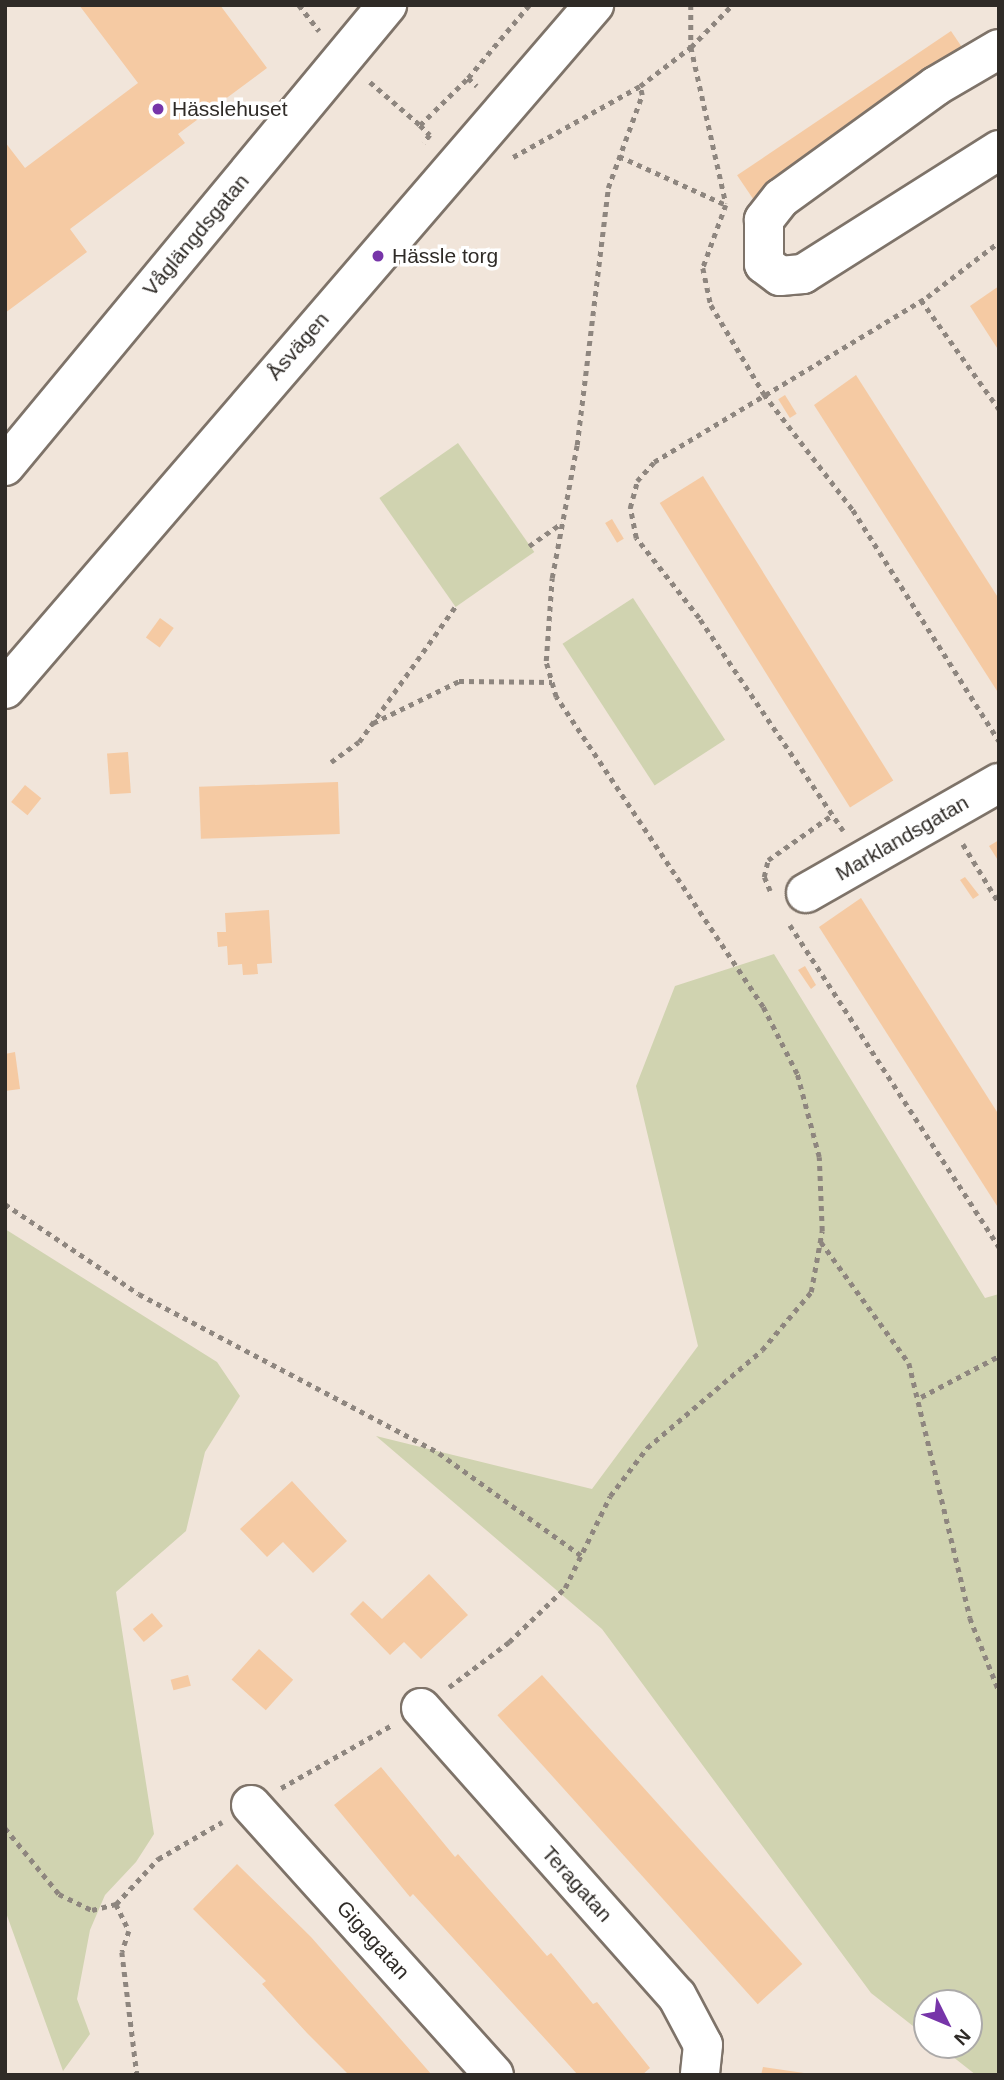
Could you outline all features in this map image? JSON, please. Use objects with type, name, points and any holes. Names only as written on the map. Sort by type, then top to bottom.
[{"type":"street","name":"Våglängdsgatan","points":[[5,466],[387,5]]},
{"type":"street","name":"Åsvägen","points":[[11,671],[506,110],[594,5]]},
{"type":"street","points":[[999,50],[936,86],[781,198],[764,220],[764,264],[780,276],[803,274],[999,150]]},
{"type":"street","name":"Marklandsgatan","points":[[789,905],[862,860],[999,783]]},
{"type":"street","name":"Teragatan","points":[[421,1708],[677,1996],[703,2045],[700,2075]]},
{"type":"street","name":"Gigagatan","points":[[251,1805],[494,2075]]},
{"type":"path","points":[[346,56],[420,125],[468,78],[528,5]]},
{"type":"path","points":[[691,5],[691,47],[726,205],[702,268],[711,305],[764,394],[853,510],[999,741]]},
{"type":"path","points":[[501,166],[534,142],[640,86],[691,47],[732,5]]},
{"type":"path","points":[[468,78],[525,126],[534,142]]},
{"type":"path","points":[[5,1828],[59,1894],[92,1910],[116,1904],[158,1859],[421,1708],[536,1618],[565,1588],[583,1557],[610,1496],[647,1448],[762,1350],[811,1292],[821,1241],[819,1157],[797,1074],[763,1007],[556,697],[546,661],[562,522],[608,188],[642,95],[640,86]]},
{"type":"path","points":[[619,156],[726,205]]},
{"type":"path","points":[[862,860],[699,618],[636,538],[630,508],[637,481],[653,462],[921,300],[999,242]]},
{"type":"path","points":[[921,300],[999,408]]},
{"type":"path","points":[[529,546],[562,522]]},
{"type":"path","points":[[331,762],[359,742],[455,607]]},
{"type":"path","points":[[372,723],[459,681],[552,682]]},
{"type":"path","points":[[944,814],[999,903]]},
{"type":"path","points":[[832,815],[768,860],[764,877],[789,905],[999,1247]]},
{"type":"path","points":[[5,1203],[139,1294],[439,1453],[583,1557]]},
{"type":"path","points":[[821,1241],[909,1363],[920,1397],[970,1618],[999,1691]]},
{"type":"path","points":[[920,1397],[999,1356]]},
{"type":"path","points":[[116,1904],[129,1931],[122,1952],[137,2075]]},
{"type":"green space","points":[[458,443],[534,552],[456,607],[379,498]]},
{"type":"green space","points":[[633,598],[725,740],[655,785],[563,644]]},
{"type":"green space","points":[[774,954],[985,1298],[999,1294],[999,2075],[976,2075],[956,2059],[983,2059],[983,1989],[913,1989],[913,2026],[871,1993],[602,1629],[376,1436],[592,1489],[698,1346],[636,1086],[675,986]]},
{"type":"green space","points":[[5,1229],[217,1362],[240,1396],[205,1452],[186,1531],[116,1592],[154,1834],[136,1862],[105,1895],[90,1930],[77,1999],[90,2034],[63,2071],[5,1910]]},
{"type":"building","name":"Hässlehuset","points":[[79,5],[220,5],[267,68],[178,134],[185,143],[70,229],[87,252],[5,313],[5,142],[25,168],[138,83]]},
{"type":"building","points":[[951,31],[967,55],[753,199],[737,175]]},
{"type":"building","points":[[999,286],[999,351],[970,306]]},
{"type":"building","points":[[856,375],[999,599],[999,694],[814,405]]},
{"type":"building","points":[[785,395],[797,414],[790,418],[778,399]]},
{"type":"building","points":[[703,476],[893,780],[850,807],[660,503]]},
{"type":"building","points":[[612,519],[624,539],[617,543],[605,523]]},
{"type":"building","points":[[160,618],[174,628],[160,647],[146,637]]},
{"type":"building","points":[[128,752],[131,793],[110,794],[107,753]]},
{"type":"building","points":[[338,782],[340,834],[201,839],[199,787]]},
{"type":"building","points":[[25,785],[41,798],[27,815],[11,802]]},
{"type":"building","points":[[999,840],[999,862],[989,846]]},
{"type":"building","points":[[965,877],[979,895],[973,899],[960,880]]},
{"type":"building","points":[[861,898],[999,1115],[999,1209],[819,927]]},
{"type":"building","points":[[269,910],[272,963],[257,964],[258,974],[243,975],[242,964],[228,965],[227,946],[218,947],[217,932],[226,932],[225,913]]},
{"type":"building","points":[[805,966],[816,985],[811,989],[798,970]]},
{"type":"building","points":[[15,1052],[20,1089],[5,1091],[5,1054]]},
{"type":"building","points":[[292,1481],[347,1541],[313,1573],[283,1542],[267,1557],[240,1529]]},
{"type":"building","points":[[429,1574],[468,1615],[421,1659],[404,1642],[390,1655],[350,1614],[363,1601],[382,1619]]},
{"type":"building","points":[[152,1613],[163,1626],[144,1642],[133,1629]]},
{"type":"building","points":[[259,1649],[293,1680],[266,1710],[232,1679]]},
{"type":"building","points":[[188,1675],[191,1686],[173,1690],[171,1680]]},
{"type":"building","points":[[542,1675],[802,1964],[758,2004],[497,1715]]},
{"type":"building","points":[[381,1767],[455,1857],[458,1854],[547,1956],[551,1953],[593,2004],[597,2002],[650,2068],[642,2075],[578,2075],[413,1894],[410,1897],[334,1805]]},
{"type":"building","points":[[237,1864],[311,1937],[432,2075],[349,2075],[307,2033],[262,1984],[266,1981],[193,1909]]},
{"type":"building","points":[[763,2067],[804,2073],[804,2075],[761,2075]]},
{"type":"place","name":"Hässlehuset","points":[[158,109]]},
{"type":"place","name":"Hässle torg","points":[[378,256]]}]
